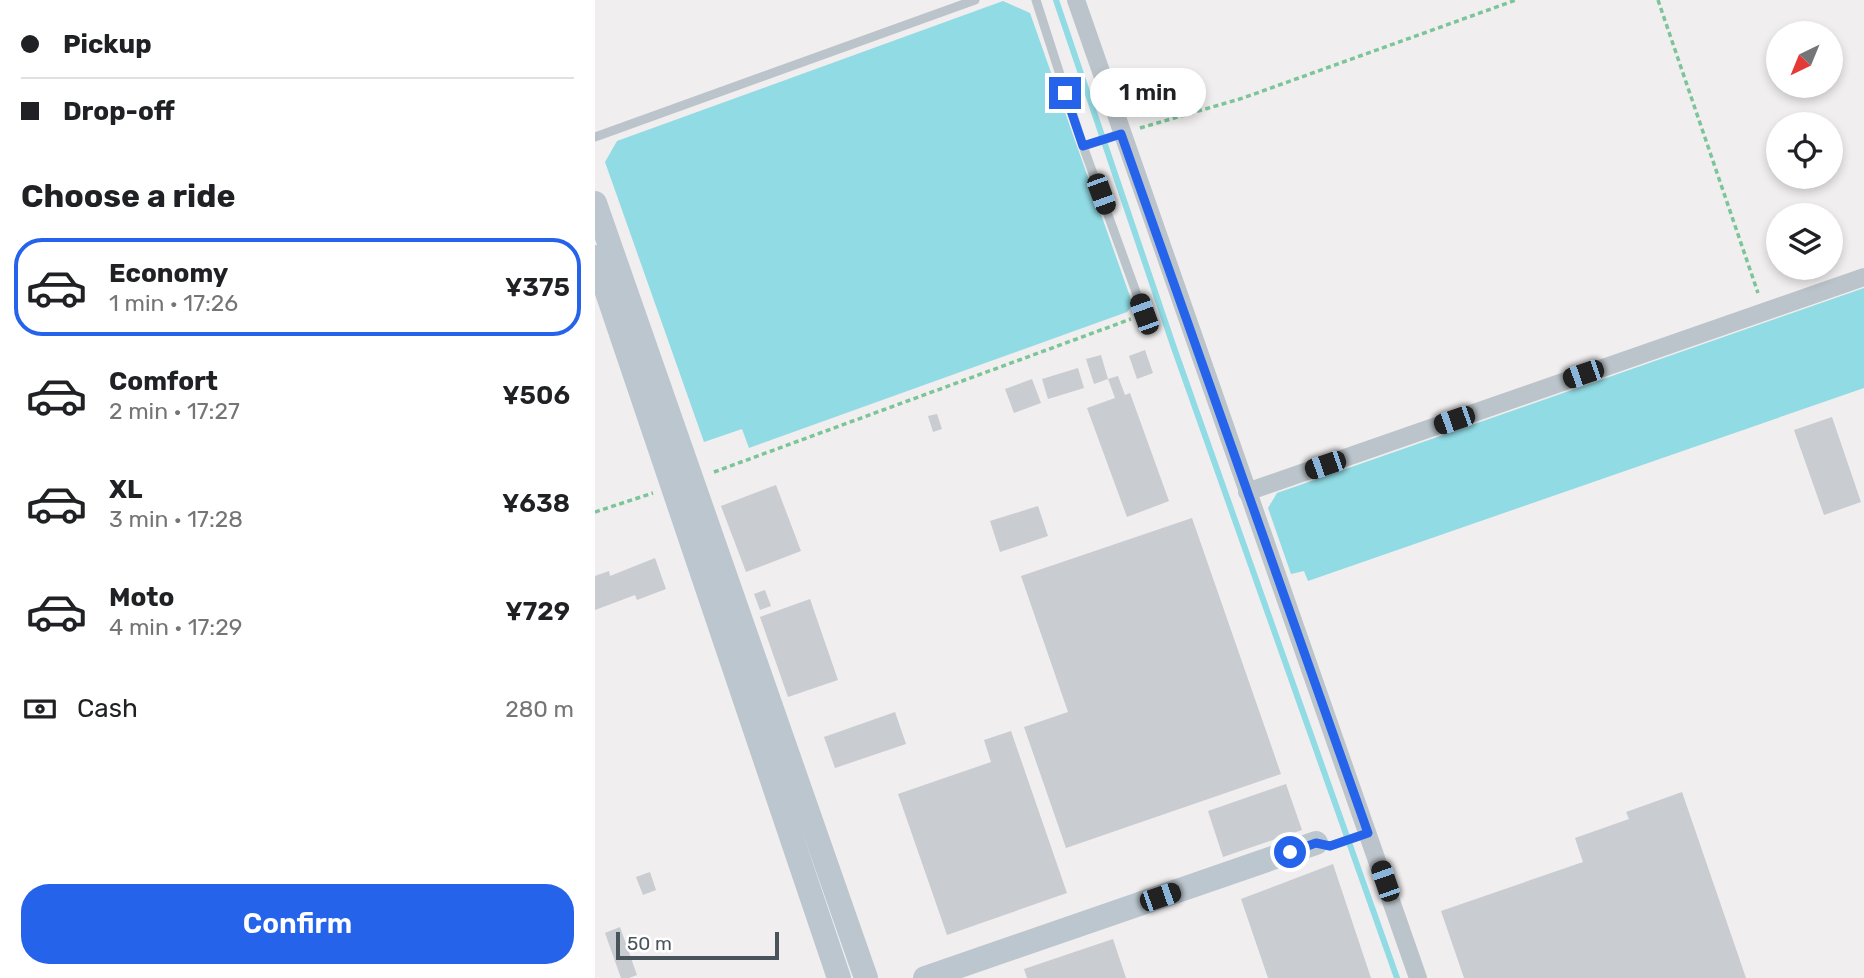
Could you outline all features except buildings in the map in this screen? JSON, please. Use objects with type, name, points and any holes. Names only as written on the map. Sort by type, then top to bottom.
[{"type":"street","points":[[1076,0],[1117,136],[1247,492],[1363,835],[1418,978]]},
{"type":"street","points":[[595,203],[866,978]]},
{"type":"street","points":[[595,257],[839,978]]},
{"type":"street","points":[[1247,492],[1864,277]]},
{"type":"street","points":[[925,978],[1327,843]]},
{"type":"lane","points":[[595,136],[975,0]]},
{"type":"lane","points":[[1036,0],[1144,314]]},
{"type":"lane","points":[[1087,145],[1117,136]]},
{"type":"lane","points":[[1327,843],[1363,835]]},
{"type":"path","points":[[1117,136],[1243,98],[1516,0]]},
{"type":"path","points":[[1658,0],[1764,311]]},
{"type":"path","points":[[703,477],[1144,314]]},
{"type":"path","points":[[595,512],[658,491]]},
{"type":"water","points":[[1003,1],[1030,13],[1133,305],[1127,312],[749,448],[742,429],[704,442],[605,162],[617,141]]},
{"type":"water","points":[[1864,288],[1864,388],[1308,581],[1304,571],[1291,574],[1268,508],[1277,493]]},
{"type":"waterway","points":[[1056,0],[1173,345],[1397,978]]},
{"type":"route","points":[[1065,93],[1083,146],[1121,134],[1368,833],[1330,846],[1316,843],[1290,852]]}]
